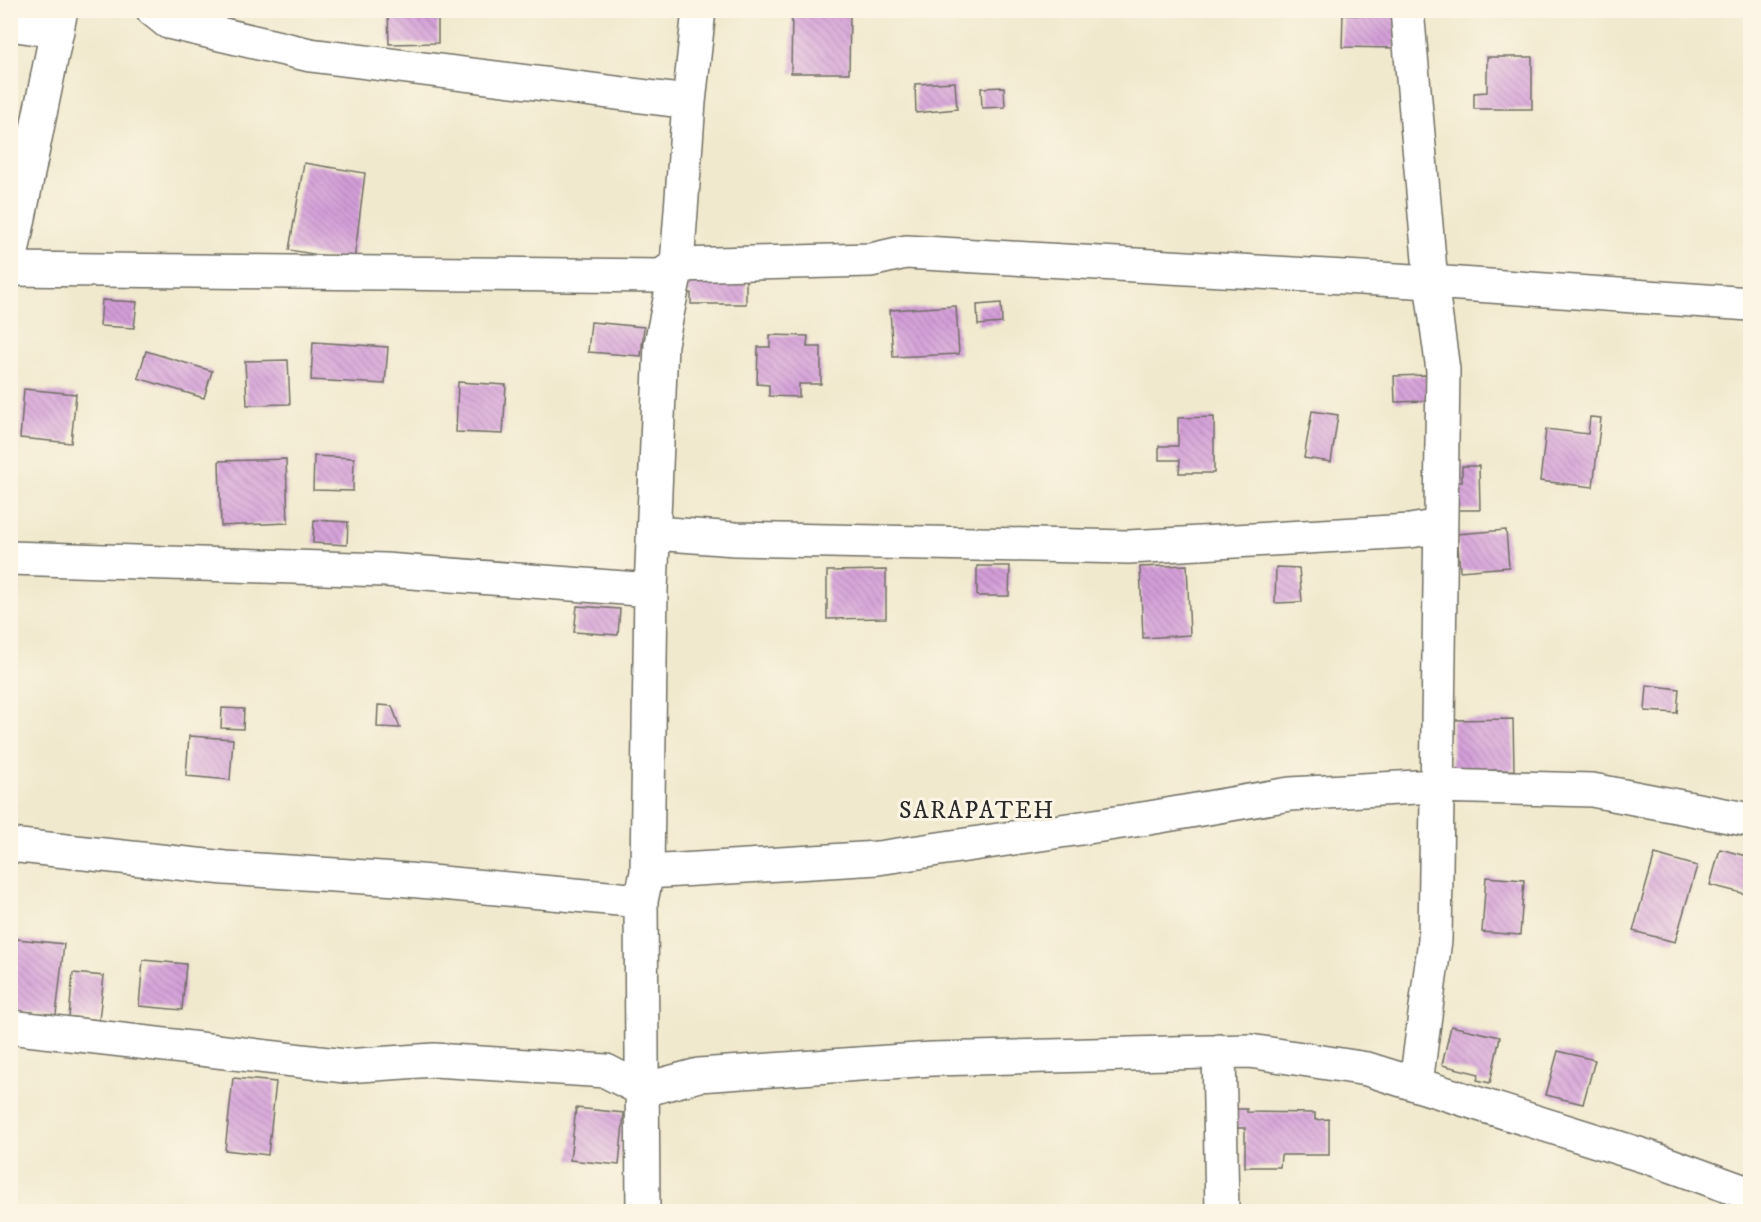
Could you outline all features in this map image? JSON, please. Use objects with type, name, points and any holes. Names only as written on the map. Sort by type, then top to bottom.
[{"type":"street","points":[[153,10],[168,22],[310,54],[689,102]]},
{"type":"street","points":[[643,1212],[644,886],[651,590],[661,344],[677,265],[689,102],[699,10]]},
{"type":"street","points":[[1407,10],[1431,282],[1443,370],[1435,786],[1435,940],[1416,1083]]},
{"type":"street","points":[[10,24],[59,21],[10,262]]},
{"type":"street","points":[[10,269],[661,276],[677,265],[871,260],[906,252],[1431,282],[1750,304]]},
{"type":"street","points":[[654,534],[735,539],[1129,547],[1410,531],[1440,526]]},
{"type":"street","points":[[10,558],[385,570],[651,590]]},
{"type":"street","points":[[10,845],[225,868],[397,879],[644,886],[878,858],[1149,818],[1290,794],[1435,786],[1592,790],[1750,820]]},
{"type":"street","points":[[10,1027],[345,1066],[434,1060],[606,1071],[643,1090],[699,1075],[932,1059],[1250,1051],[1367,1069],[1416,1083],[1750,1194]]},
{"type":"street","points":[[1219,1051],[1222,1212]]},
{"type":"building","points":[[193,10],[231,10],[231,12],[194,17]]},
{"type":"building","points":[[388,10],[438,10],[438,43],[389,44]]},
{"type":"building","points":[[784,10],[850,10],[849,73],[791,73],[792,13],[784,13]]},
{"type":"building","points":[[1343,15],[1396,15],[1396,48],[1342,47]]},
{"type":"building","points":[[1487,57],[1532,57],[1532,109],[1474,109],[1474,93],[1487,92]]},
{"type":"building","points":[[955,82],[957,109],[916,113],[915,84]]},
{"type":"building","points":[[1004,87],[1005,107],[982,108],[981,88]]},
{"type":"building","points":[[304,163],[365,173],[354,261],[289,250]]},
{"type":"building","points":[[746,270],[746,304],[691,304],[691,293],[683,293],[682,271]]},
{"type":"building","points":[[102,300],[137,302],[134,328],[100,326]]},
{"type":"building","points":[[1001,303],[1002,323],[978,325],[977,305]]},
{"type":"building","points":[[956,306],[959,354],[893,357],[890,310]]},
{"type":"building","points":[[591,322],[644,327],[641,356],[588,352]]},
{"type":"building","points":[[770,335],[808,336],[807,347],[821,347],[821,384],[799,384],[799,397],[769,396],[769,385],[757,384],[758,347],[770,347]]},
{"type":"building","points":[[313,342],[388,347],[385,384],[311,380]]},
{"type":"building","points":[[146,351],[212,371],[204,398],[138,378]]},
{"type":"building","points":[[288,360],[290,404],[247,405],[245,361]]},
{"type":"building","points":[[1426,375],[1427,401],[1395,402],[1394,376]]},
{"type":"building","points":[[458,382],[506,385],[503,434],[456,432]]},
{"type":"building","points":[[24,389],[76,394],[71,443],[20,438]]},
{"type":"building","points":[[1312,411],[1338,415],[1331,462],[1304,458]]},
{"type":"building","points":[[1214,417],[1214,473],[1179,473],[1180,460],[1159,460],[1159,446],[1178,446],[1178,418]]},
{"type":"building","points":[[1590,417],[1601,418],[1593,487],[1540,481],[1546,429],[1588,434]]},
{"type":"building","points":[[314,456],[354,458],[353,491],[313,490]]},
{"type":"building","points":[[286,459],[288,523],[221,526],[219,461]]},
{"type":"building","points":[[1462,466],[1479,466],[1480,510],[1452,510],[1452,482],[1462,482]]},
{"type":"building","points":[[314,520],[348,522],[347,545],[313,543]]},
{"type":"building","points":[[1506,530],[1509,567],[1460,571],[1457,534]]},
{"type":"building","points":[[1187,565],[1190,635],[1143,638],[1140,567]]},
{"type":"building","points":[[977,566],[1010,566],[1009,596],[977,596]]},
{"type":"building","points":[[1276,567],[1299,568],[1302,602],[1275,603]]},
{"type":"building","points":[[886,570],[886,618],[827,619],[827,571]]},
{"type":"building","points":[[577,606],[620,609],[618,635],[574,632]]},
{"type":"building","points":[[1647,685],[1679,689],[1677,713],[1645,711]]},
{"type":"building","points":[[378,705],[392,706],[400,728],[377,727]]},
{"type":"building","points":[[222,708],[244,709],[243,729],[221,728]]},
{"type":"building","points":[[1513,719],[1514,770],[1452,771],[1452,720]]},
{"type":"building","points":[[189,736],[233,739],[230,780],[186,776]]},
{"type":"building","points":[[1720,849],[1750,857],[1750,895],[1710,885]]},
{"type":"building","points":[[1655,854],[1697,866],[1675,942],[1633,931]]},
{"type":"building","points":[[1486,877],[1524,880],[1520,935],[1482,932]]},
{"type":"building","points":[[17,939],[64,944],[56,1015],[10,1010]]},
{"type":"building","points":[[143,960],[186,964],[182,1010],[139,1006]]},
{"type":"building","points":[[73,973],[104,976],[99,1020],[69,1017]]},
{"type":"building","points":[[1451,1026],[1500,1037],[1490,1083],[1477,1080],[1479,1074],[1442,1065]]},
{"type":"building","points":[[1558,1051],[1595,1060],[1583,1104],[1546,1095]]},
{"type":"building","points":[[233,1078],[276,1082],[268,1155],[225,1150]]},
{"type":"building","points":[[576,1108],[624,1113],[619,1165],[570,1160]]},
{"type":"building","points":[[1235,1109],[1247,1109],[1247,1112],[1315,1113],[1315,1120],[1329,1119],[1329,1155],[1281,1155],[1280,1167],[1245,1167],[1245,1128],[1235,1128]]},
{"type":"district","name":"SARAPATEH","points":[[977,810]]}]
